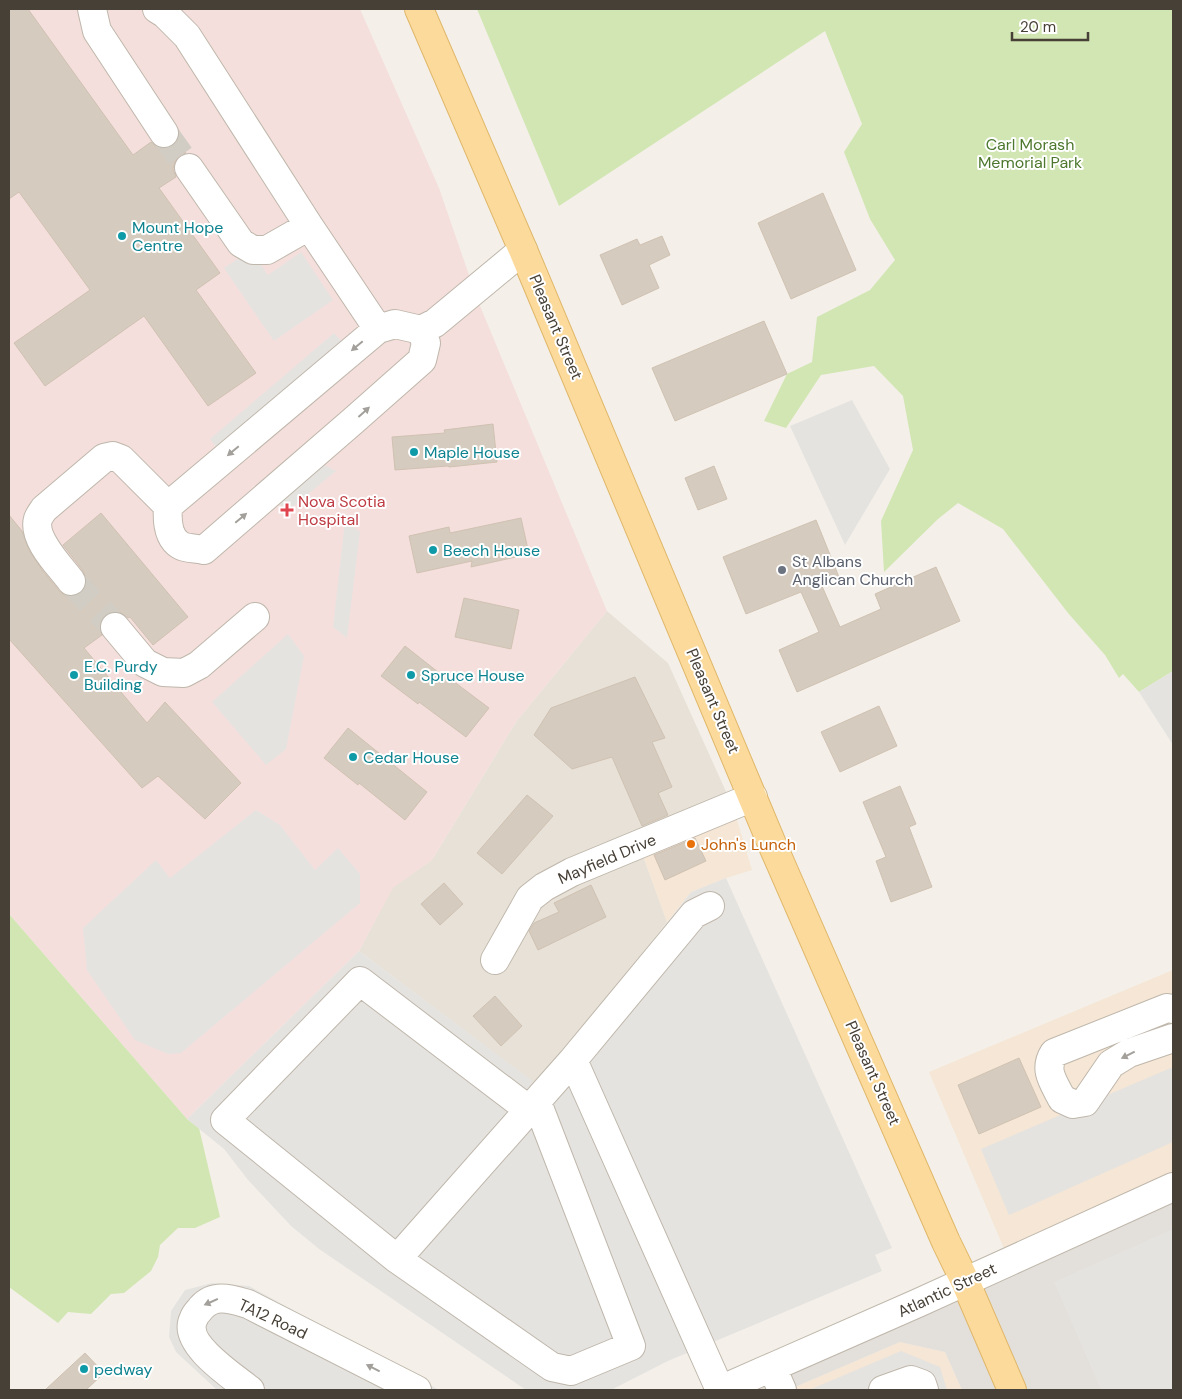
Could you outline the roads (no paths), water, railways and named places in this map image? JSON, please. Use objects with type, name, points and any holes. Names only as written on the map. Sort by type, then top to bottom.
[{"type":"main road","name":"Pleasant Street","points":[[420,9],[772,844],[1012,1390]]},
{"type":"street","points":[[92,9],[97,31],[164,133]]},
{"type":"street","points":[[157,9],[166,14],[187,36],[309,226],[378,329]]},
{"type":"street","points":[[189,168],[241,243],[253,250],[268,250],[309,226]]},
{"type":"street","points":[[422,330],[426,344],[422,360],[354,422],[204,550],[180,545],[171,534],[166,520],[168,506],[378,329],[395,324],[422,330],[435,323],[523,250]]},
{"type":"street","points":[[71,581],[49,554],[38,534],[38,520],[44,509],[104,458],[113,456],[121,459],[168,506]]},
{"type":"street","points":[[115,627],[145,663],[163,672],[184,673],[199,665],[254,617]]},
{"type":"street","name":"Mayfield Drive","points":[[495,960],[530,898],[544,887],[572,872],[753,797]]},
{"type":"street","points":[[397,1259],[573,1060],[694,914],[710,906]]},
{"type":"street","points":[[360,981],[533,1106],[631,1346],[571,1371],[552,1367],[397,1259],[225,1120],[360,981]]},
{"type":"street","points":[[1173,1009],[1167,1008],[1054,1053],[1049,1061],[1049,1071],[1062,1099],[1073,1104],[1085,1102],[1111,1064],[1129,1054],[1173,1038]]},
{"type":"street","points":[[573,1060],[720,1390]]},
{"type":"street","name":"Atlantic Street","points":[[720,1390],[777,1379],[965,1281],[1173,1187]]},
{"type":"street","name":"TA12 Road","points":[[250,1390],[208,1356],[194,1338],[193,1318],[205,1303],[224,1297],[248,1304],[417,1390]]},
{"type":"street","points":[[882,1390],[911,1380],[922,1384],[924,1390]]},
{"type":"tunnel","points":[[164,133],[189,168]]},
{"type":"tunnel","points":[[71,581],[115,627]]},
{"type":"place","name":"Mount Hope Centre","points":[[122,236]]},
{"type":"place","name":"Maple House","points":[[414,452]]},
{"type":"place","name":"Nova Scotia Hospital","points":[[287,510]]},
{"type":"place","name":"Beech House","points":[[433,550]]},
{"type":"place","name":"St Albans Anglican Church","points":[[782,570]]},
{"type":"place","name":"E.C. Purdy Building","points":[[74,675]]},
{"type":"place","name":"Spruce House","points":[[411,675]]},
{"type":"place","name":"Cedar House","points":[[353,757]]},
{"type":"place","name":"John's Lunch","points":[[691,844]]},
{"type":"place","name":"pedway","points":[[84,1369]]},
{"type":"park label","name":"Carl Morash Memorial Park","points":[[1030,153]]}]
